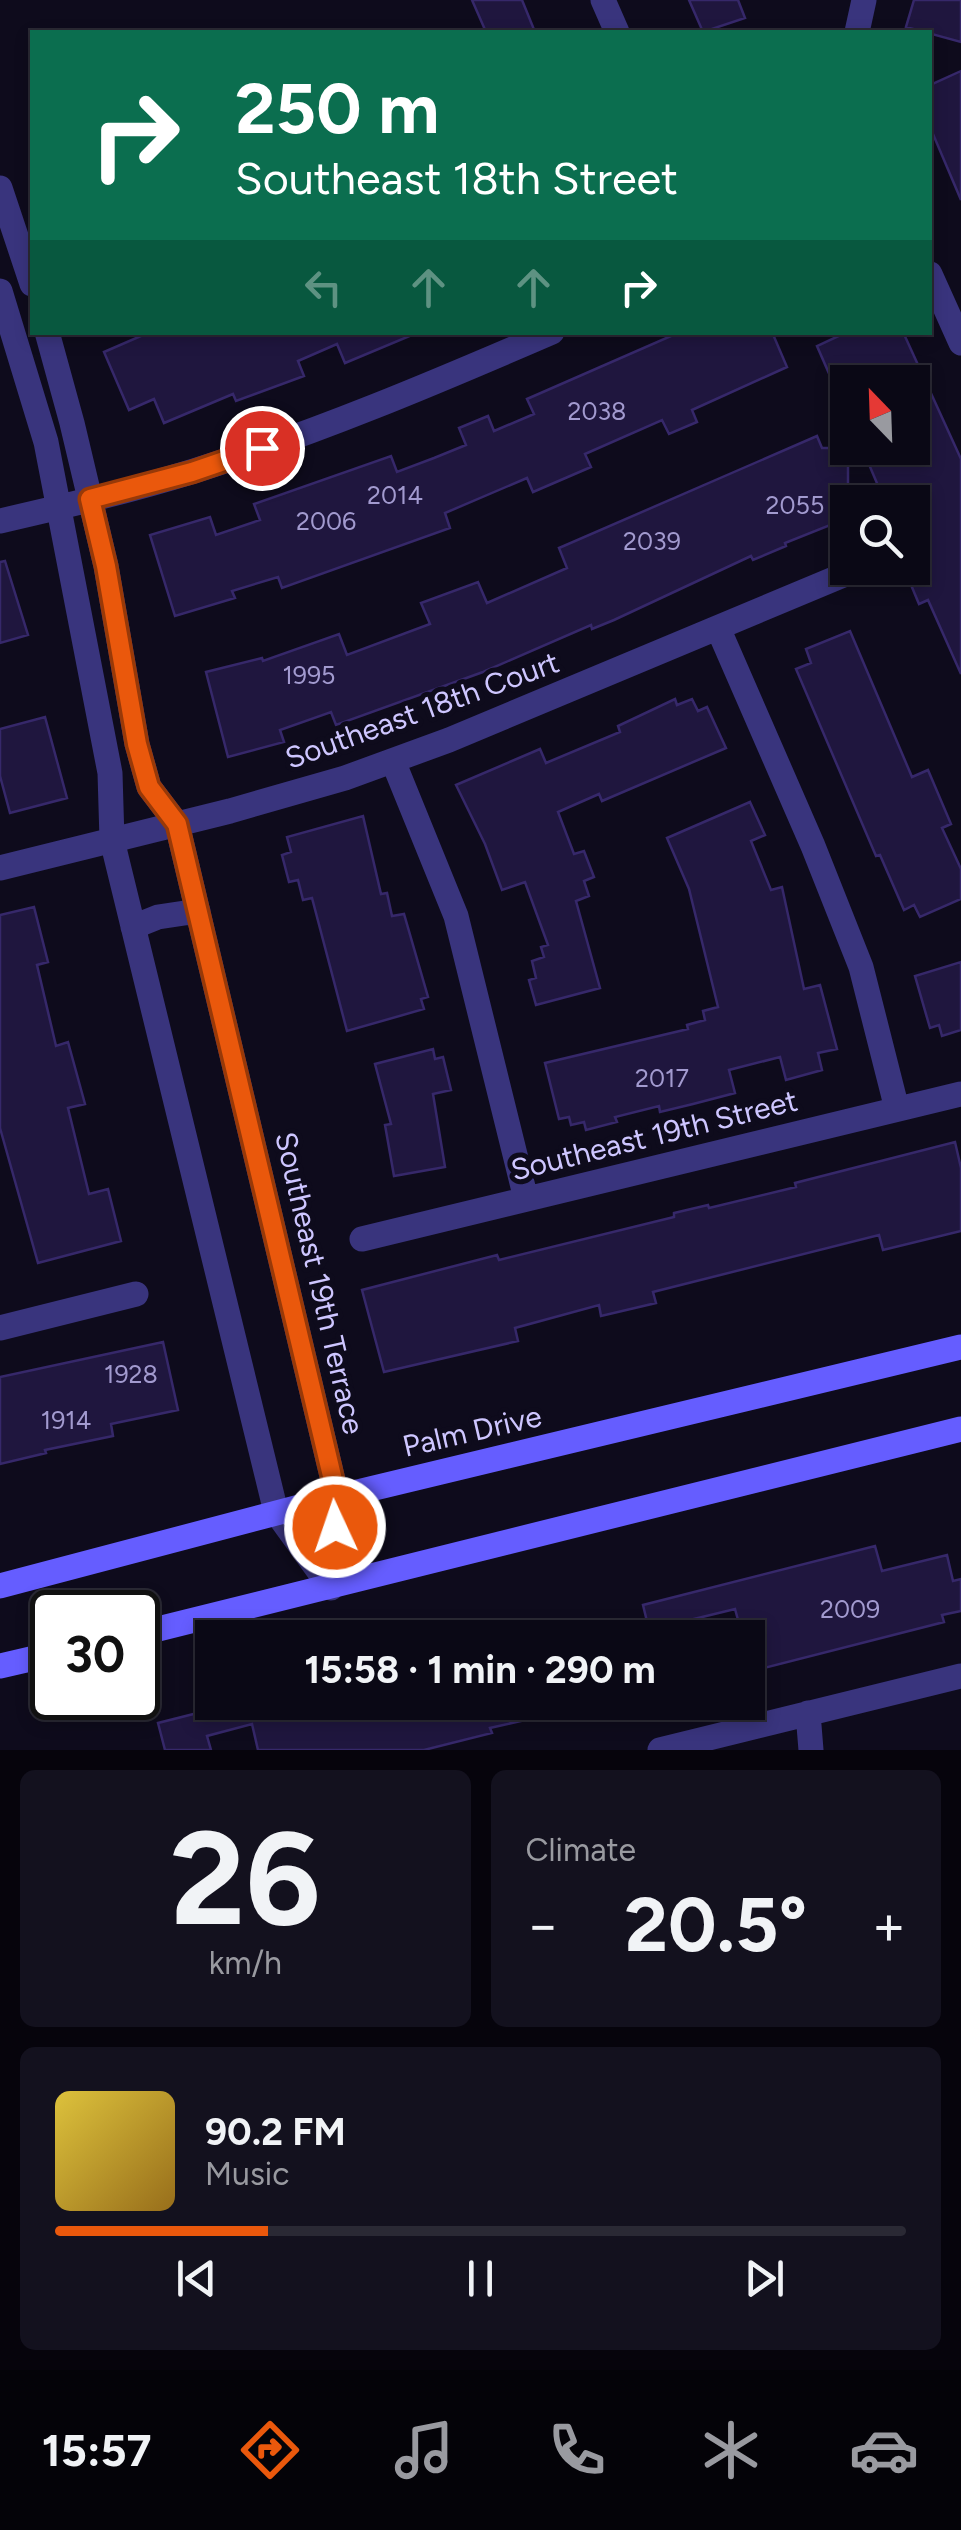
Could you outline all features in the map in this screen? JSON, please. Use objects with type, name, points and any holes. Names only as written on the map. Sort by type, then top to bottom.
[{"type":"main road","name":"Palm Drive","points":[[0,1586],[276,1512],[961,1347]]},
{"type":"main road","points":[[160,1629],[961,1429]]},
{"type":"main road","points":[[0,1666],[30,1659]]},
{"type":"street","points":[[603,0],[616,30]]},
{"type":"street","points":[[857,30],[864,0]]},
{"type":"street","points":[[0,188],[30,278]]},
{"type":"street","points":[[932,278],[961,343]]},
{"type":"street","points":[[0,291],[46,442],[110,773],[112,840],[276,1512],[330,1588]]},
{"type":"street","name":"Southeast 19th Terrace","points":[[48,335],[106,566],[137,744],[149,787],[177,824],[337,1497],[330,1588]]},
{"type":"street","points":[[0,522],[192,472],[296,437],[545,335]]},
{"type":"street","name":"Southeast 18th Court","points":[[0,868],[177,824],[392,761],[830,581]]},
{"type":"street","points":[[718,628],[861,967],[897,1110]]},
{"type":"street","points":[[392,761],[456,916],[526,1199]]},
{"type":"street","points":[[133,927],[198,911]]},
{"type":"street","name":"Southeast 19th Street","points":[[362,1239],[961,1094]]},
{"type":"street","points":[[0,1328],[136,1294]]},
{"type":"street","points":[[660,1750],[961,1676]]},
{"type":"street","points":[[808,1713],[811,1750]]},
{"type":"building","points":[[472,0],[522,0],[534,30],[485,30]]},
{"type":"building","points":[[689,0],[738,0],[745,18],[702,30]]},
{"type":"building","points":[[914,0],[961,0],[961,42],[932,34],[932,30],[906,27]]},
{"type":"building","points":[[961,71],[961,200],[932,132],[932,84]]},
{"type":"building","points":[[143,335],[412,335],[345,363],[337,344],[298,361],[304,376],[236,401],[233,394],[164,423],[154,399],[129,410],[104,352]]},
{"type":"building","points":[[673,335],[773,335],[787,367],[692,410],[697,422],[669,434],[662,420],[585,454],[591,467],[533,492],[527,478],[445,513],[450,528],[282,588],[278,577],[232,591],[235,598],[175,616],[150,535],[210,517],[216,535],[260,520],[254,504],[391,456],[397,472],[466,445],[459,428],[488,416],[494,431],[534,414],[527,399]]},
{"type":"building","points":[[841,335],[904,335],[918,365],[830,365],[830,376],[817,346]]},
{"type":"building","points":[[930,391],[961,459],[961,674],[928,600],[919,604],[911,585],[930,585],[930,485],[878,485],[869,465],[930,465]]},
{"type":"building","points":[[817,436],[822,448],[830,448],[830,465],[848,465],[848,485],[830,485],[830,525],[785,543],[786,546],[753,560],[751,556],[614,620],[592,629],[591,625],[483,672],[336,725],[331,712],[280,730],[284,742],[228,757],[206,672],[262,658],[263,661],[339,634],[347,655],[430,624],[421,603],[478,582],[487,603],[567,568],[559,548]]},
{"type":"building","points":[[5,561],[28,635],[0,643],[0,562]]},
{"type":"building","points":[[850,631],[912,777],[928,770],[951,824],[942,828],[961,869],[961,899],[920,917],[914,905],[904,910],[880,855],[876,856],[796,669],[811,663],[806,649]]},
{"type":"building","points":[[675,699],[677,705],[692,699],[698,711],[707,707],[726,748],[602,801],[599,794],[558,812],[574,854],[584,851],[594,877],[584,881],[589,896],[576,901],[600,988],[536,1005],[529,980],[536,978],[532,961],[544,957],[541,947],[548,945],[525,882],[502,890],[456,785],[540,749],[546,763],[620,732],[618,726]]},
{"type":"building","points":[[45,717],[67,798],[10,813],[0,776],[0,729]]},
{"type":"building","points":[[750,802],[765,835],[751,841],[771,890],[782,887],[804,989],[820,985],[837,1049],[818,1053],[822,1070],[786,1080],[780,1057],[729,1070],[735,1093],[693,1104],[660,1112],[659,1106],[615,1117],[617,1122],[586,1130],[584,1122],[571,1125],[569,1117],[559,1119],[545,1063],[688,1029],[687,1025],[705,1020],[703,1011],[718,1007],[689,889],[667,838]]},
{"type":"building","points":[[363,816],[381,894],[387,893],[392,916],[404,914],[428,997],[421,999],[424,1009],[347,1031],[312,898],[303,900],[298,880],[289,882],[282,855],[291,852],[287,837]]},
{"type":"building","points":[[34,907],[48,962],[37,965],[56,1046],[68,1042],[85,1104],[68,1108],[89,1194],[108,1189],[121,1241],[38,1263],[0,1128],[0,915]]},
{"type":"building","points":[[961,962],[961,1030],[942,1036],[939,1025],[930,1028],[915,976]]},
{"type":"building","points":[[433,1049],[435,1059],[443,1057],[451,1090],[433,1094],[445,1167],[394,1176],[385,1125],[391,1124],[375,1064]]},
{"type":"building","points":[[955,1142],[961,1168],[961,1231],[883,1250],[879,1235],[653,1292],[656,1303],[601,1316],[599,1305],[515,1328],[518,1341],[384,1372],[362,1290],[796,1187],[795,1183]]},
{"type":"building","points":[[163,1342],[178,1410],[111,1424],[113,1436],[0,1464],[0,1377]]},
{"type":"building","points":[[875,1546],[882,1571],[947,1555],[953,1581],[961,1579],[961,1611],[942,1615],[944,1622],[765,1668],[765,1620],[738,1620],[735,1609],[690,1620],[647,1620],[643,1605]]},
{"type":"building","points":[[195,1714],[195,1720],[525,1720],[490,1728],[492,1733],[424,1750],[258,1750],[252,1724],[207,1736],[211,1750],[165,1750],[158,1723]]},
{"type":"route","points":[[262,448],[192,472],[90,499],[106,566],[137,744],[149,787],[177,824],[337,1497],[335,1527]]}]
